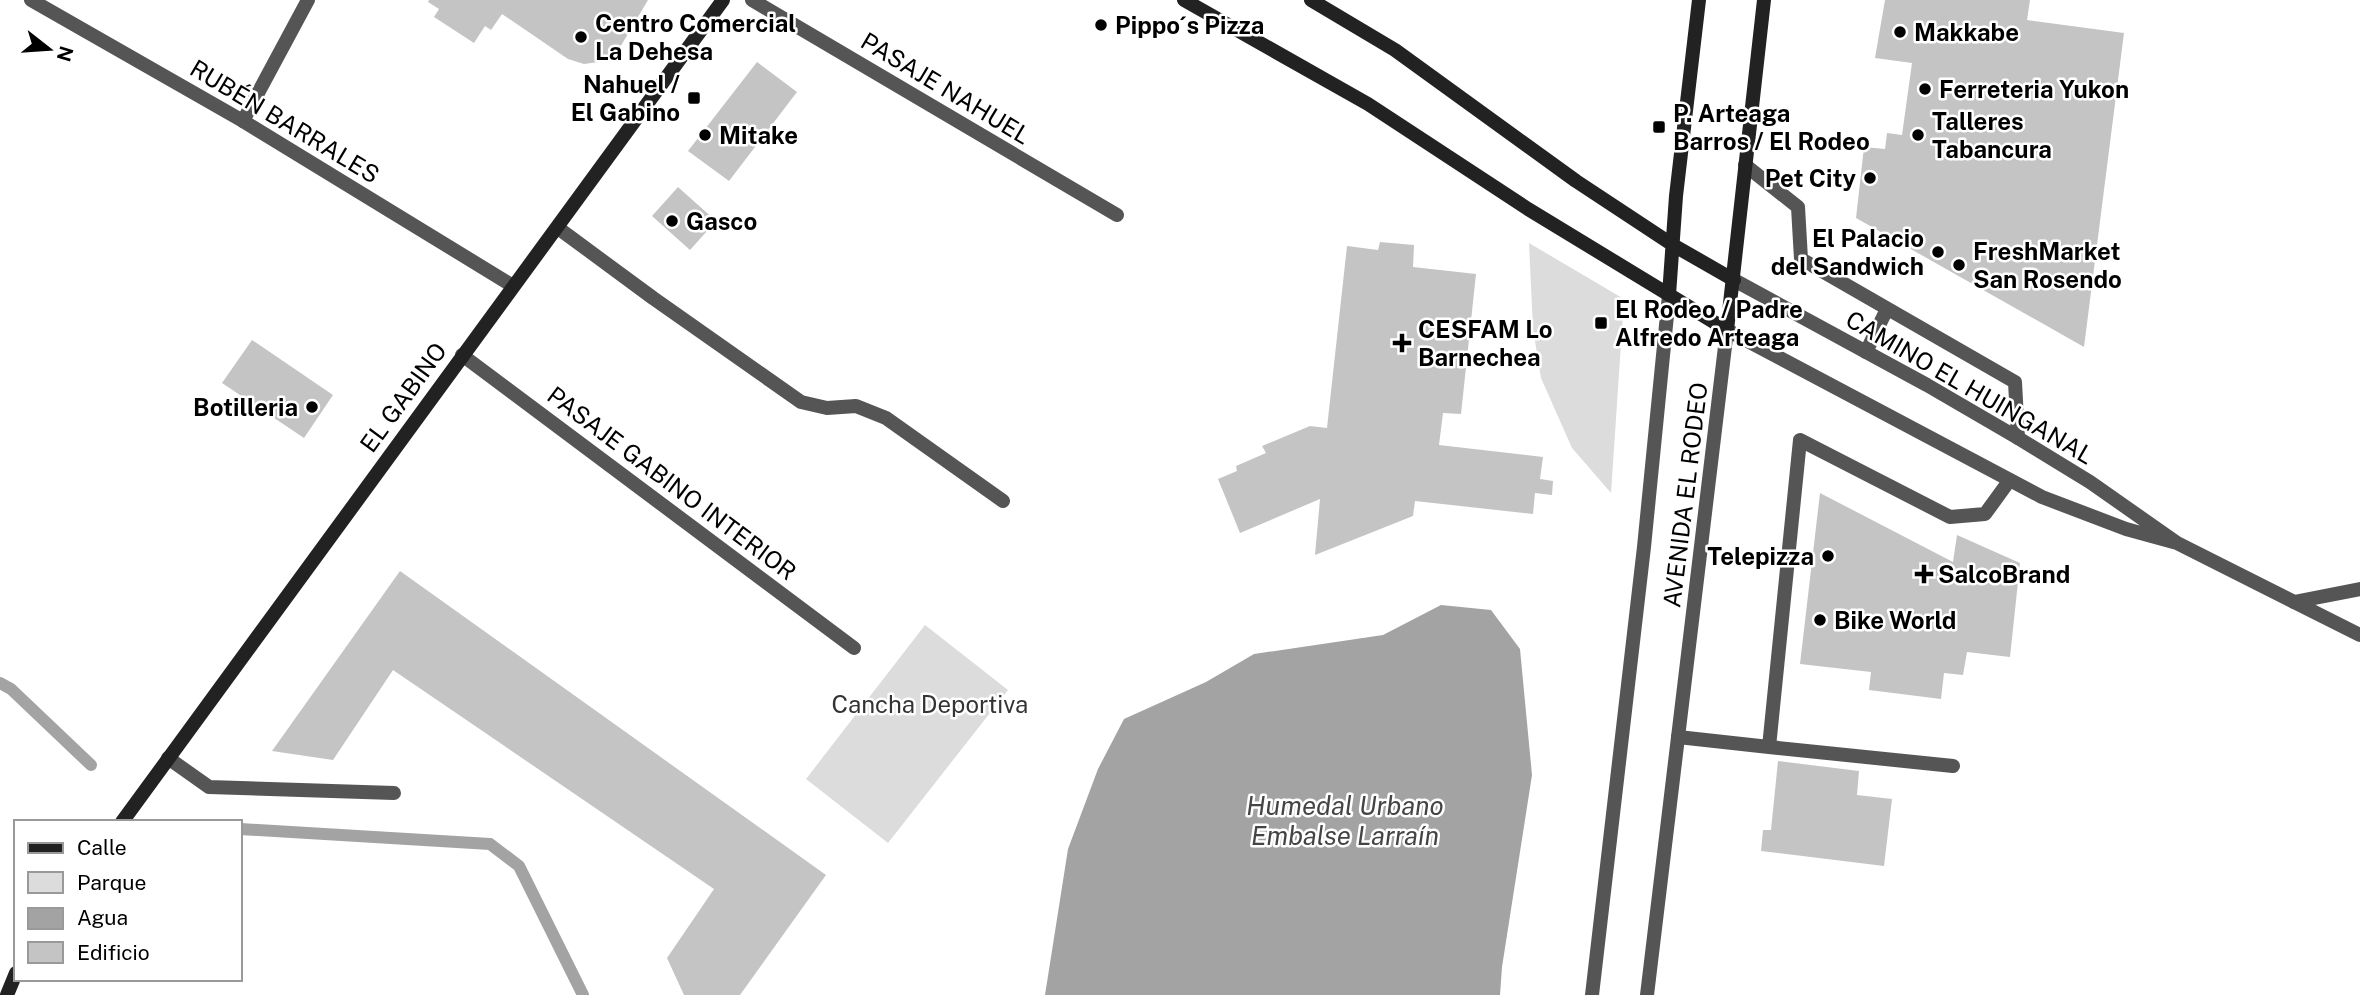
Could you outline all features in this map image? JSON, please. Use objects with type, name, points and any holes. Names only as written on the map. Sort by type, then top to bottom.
[{"type":"main road","name":"EL GABINO","points":[[123,820],[723,0]]},
{"type":"main road","points":[[1184,0],[1368,104],[1528,209],[1727,330]]},
{"type":"main road","points":[[1311,0],[1395,50],[1576,181],[1673,245],[1734,281]]},
{"type":"main road","name":"AVENIDA EL RODEO","points":[[1669,295],[1699,0]]},
{"type":"main road","name":"AVENIDA EL RODEO","points":[[1727,330],[1764,0]]},
{"type":"main road","points":[[6,995],[14,977]]},
{"type":"street","name":"RUBÉN BARRALES","points":[[31,0],[243,121],[513,286]]},
{"type":"street","points":[[243,121],[308,0]]},
{"type":"street","name":"PASAJE NAHUEL","points":[[752,0],[1117,215]]},
{"type":"street","points":[[1745,165],[1798,207],[1801,259],[2015,382],[2018,438]]},
{"type":"street","points":[[558,228],[802,402],[827,408],[856,405],[886,418],[1003,501]]},
{"type":"street","name":"CAMINO EL HUINGANAL","points":[[1734,281],[1927,385],[2018,438],[2090,482],[2177,542],[2360,635]]},
{"type":"street","name":"AVENIDA EL RODEO","points":[[1592,995],[1644,547],[1669,295]]},
{"type":"street","points":[[1866,352],[1887,309]]},
{"type":"street","name":"AVENIDA EL RODEO","points":[[1647,995],[1727,330]]},
{"type":"street","name":"CAMINO EL HUINGANAL","points":[[1727,330],[2009,481],[2076,511],[2126,529],[2177,542]]},
{"type":"street","name":"PASAJE GABINO INTERIOR","points":[[463,355],[854,648]]},
{"type":"street","points":[[1769,747],[1800,440],[1950,517],[1984,514],[2009,481]]},
{"type":"street","points":[[2294,602],[2360,589]]},
{"type":"street","points":[[1678,737],[1953,766]]},
{"type":"street","points":[[168,758],[209,787],[394,793]]},
{"type":"green space","points":[[1529,243],[1624,299],[1611,493],[1572,448],[1541,378],[1533,329]]},
{"type":"green space","name":"Cancha Deportiva","points":[[925,625],[1008,690],[888,843],[806,779]]},
{"type":"water","name":"Humedal Urbano Embalse Larraín","points":[[1441,605],[1491,610],[1520,649],[1532,775],[1500,995],[1045,995],[1068,849],[1098,769],[1124,719],[1206,682],[1254,654],[1383,635]]},
{"type":"building","name":"Centro Comercial La Dehesa","points":[[648,0],[619,49],[606,61],[584,64],[568,59],[502,14],[491,30],[485,26],[474,43],[434,17],[439,9],[428,2]]},
{"type":"building","points":[[1885,0],[2030,0],[2027,20],[2124,33],[2084,347],[1856,218],[1864,147],[1885,149],[1887,133],[1902,135],[1912,63],[1875,58]]},
{"type":"building","points":[[757,62],[797,92],[729,181],[688,151]]},
{"type":"building","points":[[678,187],[716,221],[690,250],[652,216]]},
{"type":"building","name":"CESFAM Lo Barnechea","points":[[1380,242],[1414,245],[1413,267],[1476,274],[1461,414],[1443,413],[1439,445],[1543,457],[1540,479],[1553,481],[1552,495],[1535,493],[1533,514],[1415,501],[1413,516],[1315,555],[1320,499],[1240,533],[1218,479],[1237,471],[1236,466],[1266,453],[1262,446],[1310,426],[1327,428],[1347,246],[1378,250]]},
{"type":"building","points":[[252,340],[333,395],[304,438],[222,383]]},
{"type":"building","points":[[1820,493],[1953,562],[1957,535],[2020,563],[2010,657],[1967,652],[1963,675],[1944,673],[1941,699],[1869,690],[1871,672],[1800,664]]},
{"type":"building","points":[[400,571],[826,875],[740,995],[684,995],[667,958],[714,889],[393,670],[333,760],[272,751]]},
{"type":"building","points":[[1778,761],[1859,771],[1857,795],[1892,799],[1884,866],[1761,851],[1763,830],[1771,830]]},
{"type":"waterway","points":[[0,683],[11,689],[91,765]]},
{"type":"waterway","points":[[242,829],[490,844],[519,866],[583,995]]},
{"type":"place","name":"Pippo´s Pizza","points":[[1101,25]]},
{"type":"place","name":"Makkabe","points":[[1900,32]]},
{"type":"place","name":"Centro Comercial La Dehesa","points":[[581,37]]},
{"type":"place","name":"Ferreteria Yukon","points":[[1925,89]]},
{"type":"place","name":"Nahuel / El Gabino","points":[[694,98]]},
{"type":"place","name":"P. Arteaga Barros / El Rodeo","points":[[1659,127]]},
{"type":"place","name":"Mitake","points":[[705,135]]},
{"type":"place","name":"Talleres Tabancura","points":[[1918,135]]},
{"type":"place","name":"Pet City","points":[[1870,178]]},
{"type":"place","name":"Gasco","points":[[672,221]]},
{"type":"place","name":"El Palacio del Sandwich","points":[[1938,252]]},
{"type":"place","name":"FreshMarket San Rosendo","points":[[1959,265]]},
{"type":"place","name":"El Rodeo / Padre Alfredo Arteaga","points":[[1601,323]]},
{"type":"place","name":"CESFAM Lo Barnechea","points":[[1402,343]]},
{"type":"place","name":"Botilleria","points":[[312,407]]},
{"type":"place","name":"Telepizza","points":[[1828,556]]},
{"type":"place","name":"SalcoBrand","points":[[1924,574]]},
{"type":"place","name":"Bike World","points":[[1820,620]]}]
